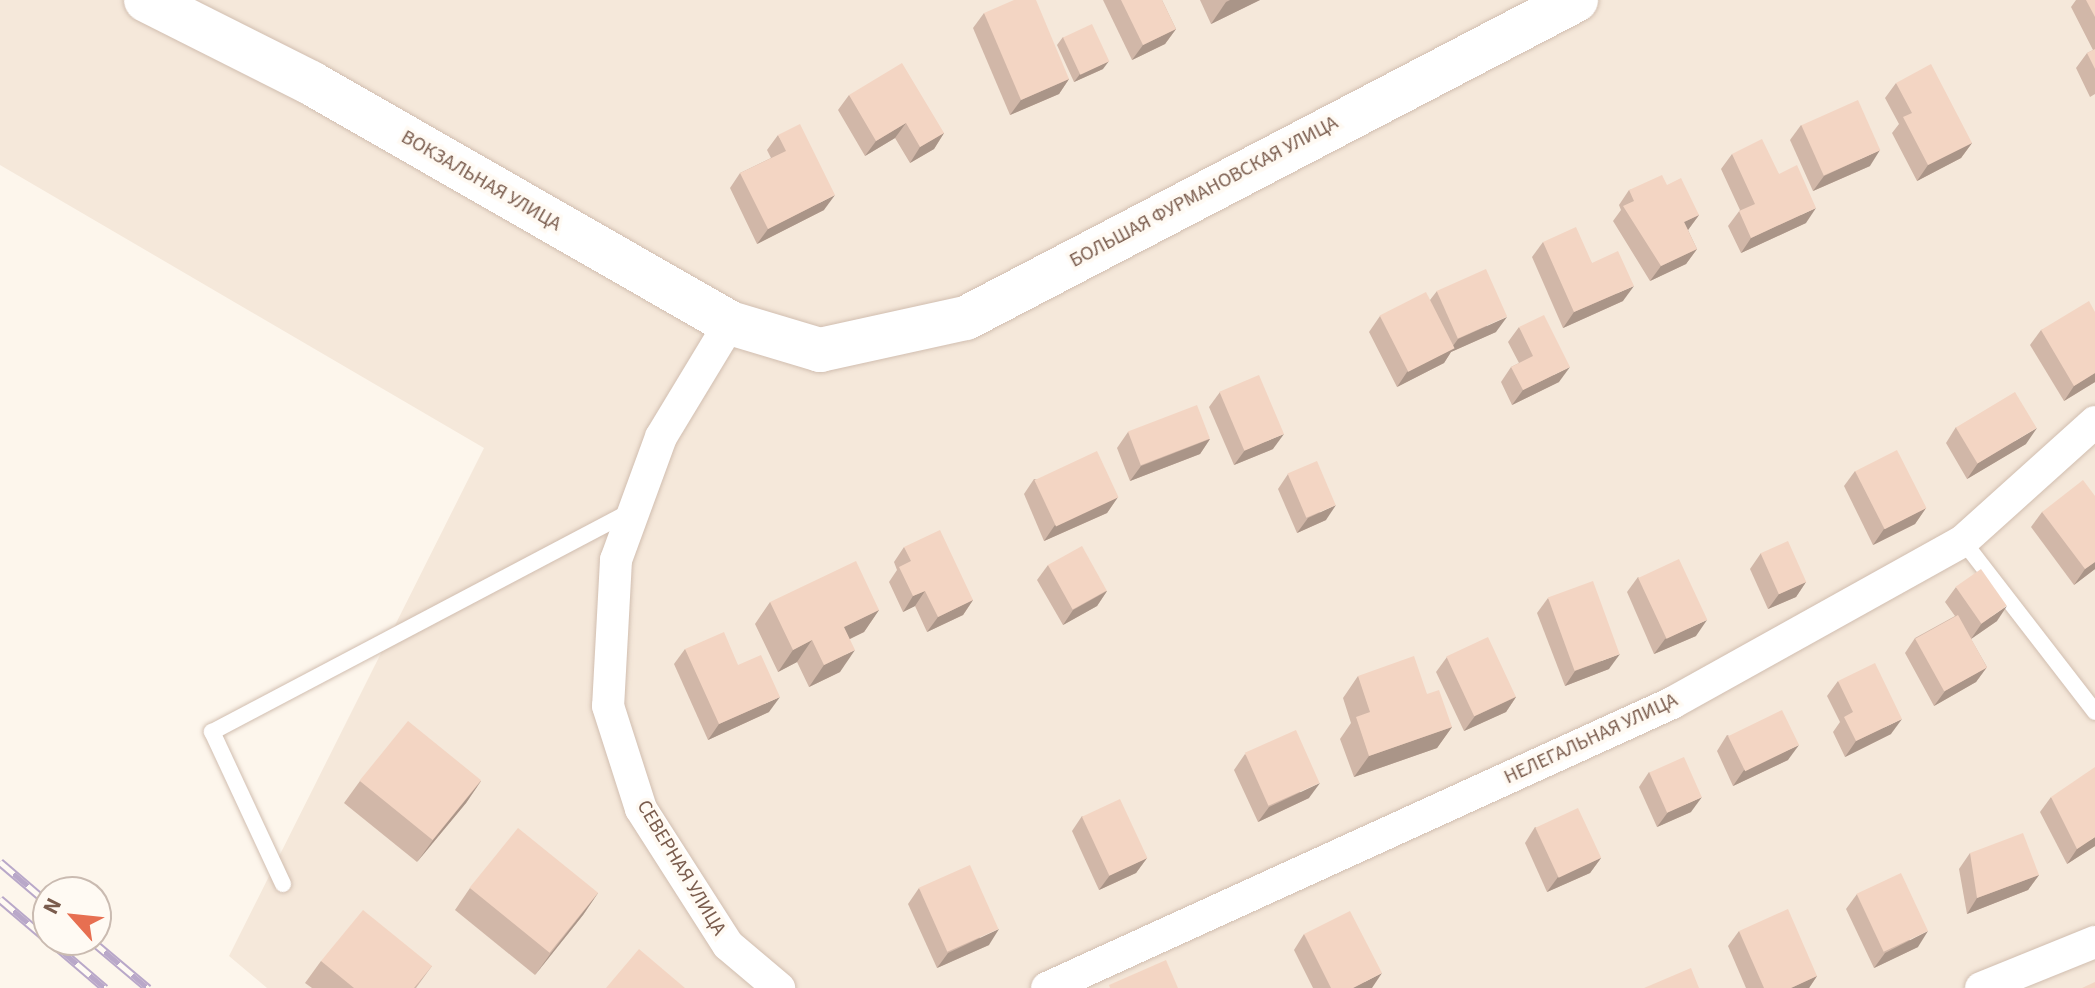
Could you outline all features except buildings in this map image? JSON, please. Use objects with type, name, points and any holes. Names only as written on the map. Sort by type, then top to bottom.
[{"type":"main road","name":"ВОКЗАЛЬНАЯ УЛИЦА","points":[[146,0],[311,83],[730,323],[820,350]]},
{"type":"main road","name":"БОЛЬШАЯ ФУРМАНОВСКАЯ УЛИЦА","points":[[820,350],[966,318],[1576,0]]},
{"type":"street","name":"СЕВЕРНАЯ УЛИЦА","points":[[730,323],[661,437],[616,560],[608,706],[641,809],[728,945],[779,988]]},
{"type":"street","name":"НЕЛЕГАЛЬНАЯ УЛИЦА","points":[[1047,988],[1672,703],[1963,541],[2095,422]]},
{"type":"street","points":[[1981,988],[2095,942]]},
{"type":"lane","points":[[283,884],[212,732],[634,510]]},
{"type":"lane","points":[[1963,541],[2095,712]]},
{"type":"shaded area","points":[[0,0],[2095,0],[2095,988],[267,988],[229,956],[484,448],[0,165]]},
{"type":"railway","points":[[0,862],[32,889]]},
{"type":"railway","points":[[0,899],[32,926]]},
{"type":"railway","points":[[68,956],[105,988]]},
{"type":"railway","points":[[110,956],[148,988]]}]
